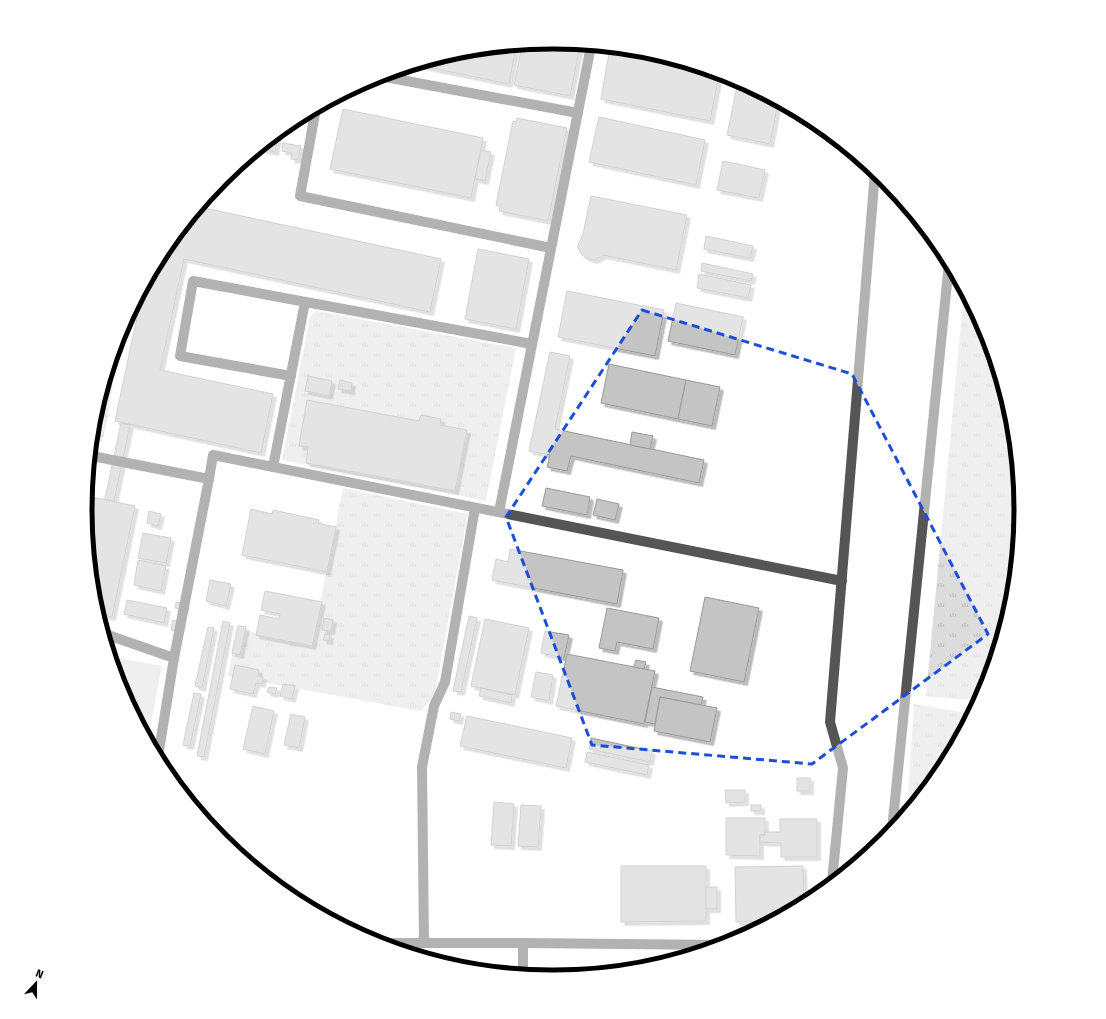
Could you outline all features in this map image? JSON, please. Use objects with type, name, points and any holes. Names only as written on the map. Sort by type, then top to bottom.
[{"type":"street","points":[[499,512],[590,51]]},
{"type":"street","points":[[392,78],[578,113]]},
{"type":"street","points":[[315,116],[300,196],[551,248]]},
{"type":"street","points":[[833,875],[843,768],[830,722],[874,180]]},
{"type":"street","points":[[893,820],[948,273]]},
{"type":"street","points":[[291,376],[180,356],[193,281],[532,344]]},
{"type":"street","points":[[273,468],[305,302]]},
{"type":"street","points":[[160,749],[174,658],[213,456],[842,581]]},
{"type":"street","points":[[95,457],[209,479]]},
{"type":"street","points":[[424,943],[422,767],[434,706],[444,682],[475,508]]},
{"type":"street","points":[[110,636],[174,658]]},
{"type":"street","points":[[397,943],[706,944]]},
{"type":"street","points":[[523,943],[523,969]]},
{"type":"highlighted area","points":[[642,310],[852,374],[988,634],[812,764],[592,745],[506,517]]},
{"type":"green space","points":[[963,300],[989,361],[998,390],[1010,449],[1014,510],[1009,576],[998,629],[989,658],[972,700],[926,696]]},
{"type":"green space","points":[[316,311],[516,348],[486,501],[282,460],[310,317]]},
{"type":"green space","points":[[115,369],[109,414],[102,442],[97,441],[108,390]]},
{"type":"green space","points":[[343,488],[468,514],[434,698],[420,711],[228,676],[237,629],[312,644]]},
{"type":"green space","points":[[117,658],[162,666],[149,731],[128,686]]},
{"type":"green space","points":[[914,704],[966,713],[952,740],[936,765],[908,803]]},
{"type":"building","points":[[521,50],[579,50],[570,96],[514,85]]},
{"type":"building","points":[[515,51],[509,84],[426,67],[463,58]]},
{"type":"building","points":[[609,53],[680,67],[718,80],[710,121],[601,99]]},
{"type":"building","points":[[737,87],[757,96],[777,108],[770,144],[727,135]]},
{"type":"building","points":[[343,109],[483,138],[471,198],[330,169]]},
{"type":"building","points":[[599,117],[705,140],[696,185],[589,162]]},
{"type":"building","points":[[517,118],[567,128],[548,221],[499,211],[500,206],[496,205],[513,121],[516,122]]},
{"type":"building","points":[[277,141],[275,152],[265,150]]},
{"type":"building","points":[[283,143],[301,146],[298,160],[291,159],[292,153],[282,151]]},
{"type":"building","points":[[481,150],[491,152],[485,181],[475,179]]},
{"type":"building","points":[[723,161],[765,170],[759,198],[717,190]]},
{"type":"building","points":[[591,196],[687,215],[676,270],[603,255],[595,260],[589,259],[582,255],[578,245],[583,234]]},
{"type":"building","points":[[205,208],[441,259],[430,312],[184,259],[160,370],[273,394],[261,453],[115,421],[139,309],[154,279],[170,254]]},
{"type":"building","points":[[706,236],[753,246],[750,258],[704,249]]},
{"type":"building","points":[[478,249],[529,259],[516,329],[465,319]]},
{"type":"building","points":[[702,263],[753,274],[751,281],[701,271]]},
{"type":"building","points":[[699,274],[751,285],[748,298],[697,288]]},
{"type":"building","points":[[567,291],[664,310],[655,356],[558,337]]},
{"type":"building","points":[[676,303],[743,317],[735,355],[668,341]]},
{"type":"building","points":[[139,308],[137,318],[135,318]]},
{"type":"building","points":[[550,352],[570,356],[555,429],[704,460],[699,483],[571,456],[567,471],[547,467],[550,455],[529,451]]},
{"type":"building","points":[[609,364],[686,380],[678,419],[601,403]]},
{"type":"building","points":[[308,376],[332,381],[329,396],[305,391]]},
{"type":"building","points":[[340,380],[352,383],[351,391],[338,389]]},
{"type":"building","points":[[686,380],[720,387],[712,426],[678,419]]},
{"type":"building","points":[[307,400],[419,421],[421,415],[441,419],[440,425],[467,430],[455,491],[306,463],[308,447],[299,446]]},
{"type":"building","points":[[121,423],[130,425],[114,501],[105,499]]},
{"type":"building","points":[[632,432],[653,436],[650,449],[630,445]]},
{"type":"building","points":[[546,488],[590,497],[587,515],[542,506]]},
{"type":"building","points":[[92,497],[135,506],[112,617],[105,615],[96,570],[93,540]]},
{"type":"building","points":[[597,499],[619,504],[615,520],[593,515]]},
{"type":"building","points":[[251,509],[272,514],[273,510],[319,520],[318,523],[336,527],[327,572],[242,555]]},
{"type":"building","points":[[149,511],[161,514],[158,526],[147,523]]},
{"type":"building","points":[[143,533],[171,538],[166,563],[138,558]]},
{"type":"building","points":[[510,549],[623,570],[617,604],[492,580],[496,559],[508,562]]},
{"type":"building","points":[[138,560],[166,566],[161,591],[134,585]]},
{"type":"building","points":[[210,580],[231,584],[226,606],[206,601]]},
{"type":"building","points":[[265,591],[322,602],[312,646],[256,635],[260,615],[279,619],[280,614],[261,610]]},
{"type":"building","points":[[705,597],[759,608],[744,682],[690,671]]},
{"type":"building","points":[[127,600],[167,608],[164,623],[124,614]]},
{"type":"building","points":[[176,602],[186,604],[184,610],[175,608]]},
{"type":"building","points":[[607,608],[659,618],[653,649],[617,642],[615,651],[599,648]]},
{"type":"building","points":[[469,616],[477,618],[461,692],[453,691]]},
{"type":"building","points":[[324,618],[333,620],[331,631],[322,630]]},
{"type":"building","points":[[485,619],[529,628],[515,695],[471,686]]},
{"type":"building","points":[[173,620],[182,622],[179,632],[171,630]]},
{"type":"building","points":[[223,621],[230,623],[204,757],[197,756]]},
{"type":"building","points":[[238,626],[246,627],[240,655],[232,653]]},
{"type":"building","points":[[208,627],[214,628],[202,688],[195,686]]},
{"type":"building","points":[[545,631],[569,635],[564,658],[541,653]]},
{"type":"building","points":[[325,634],[330,635],[329,641],[323,640]]},
{"type":"building","points":[[567,654],[655,671],[644,724],[556,706]]},
{"type":"building","points":[[636,660],[646,662],[644,669],[634,667]]},
{"type":"building","points":[[235,665],[259,670],[258,676],[263,677],[262,684],[256,683],[253,694],[230,689]]},
{"type":"building","points":[[536,672],[553,675],[549,701],[531,697]]},
{"type":"building","points":[[283,684],[295,686],[292,699],[280,696]]},
{"type":"building","points":[[269,687],[277,688],[275,694],[267,692]]},
{"type":"building","points":[[652,687],[703,697],[701,705],[660,697],[655,724],[645,722]]},
{"type":"building","points":[[481,688],[512,695],[511,703],[479,696]]},
{"type":"building","points":[[194,693],[201,694],[190,746],[183,745]]},
{"type":"building","points":[[660,697],[717,708],[710,742],[654,731]]},
{"type":"building","points":[[253,706],[274,711],[265,754],[243,749]]},
{"type":"building","points":[[451,712],[461,714],[459,721],[450,719]]},
{"type":"building","points":[[291,714],[305,717],[299,748],[284,745]]},
{"type":"building","points":[[467,716],[572,738],[566,768],[460,746]]},
{"type":"building","points":[[591,738],[652,751],[650,762],[589,749]]},
{"type":"building","points":[[587,752],[649,765],[647,775],[585,762]]},
{"type":"building","points":[[797,778],[810,778],[810,791],[797,791]]},
{"type":"building","points":[[725,790],[745,790],[745,802],[726,803]]},
{"type":"building","points":[[494,802],[514,804],[511,846],[491,845]]},
{"type":"building","points":[[521,805],[541,806],[538,847],[518,846]]},
{"type":"building","points":[[751,805],[761,805],[761,811],[751,811]]},
{"type":"building","points":[[726,818],[765,818],[765,835],[760,835],[760,856],[726,855]]},
{"type":"building","points":[[780,819],[817,819],[817,857],[781,857],[781,843],[760,842],[760,835],[765,835],[765,832],[780,832]]},
{"type":"building","points":[[621,866],[706,866],[706,921],[621,922]]},
{"type":"building","points":[[803,866],[804,895],[760,921],[736,922],[735,867]]},
{"type":"building","points":[[706,887],[717,887],[717,909],[706,909]]}]
